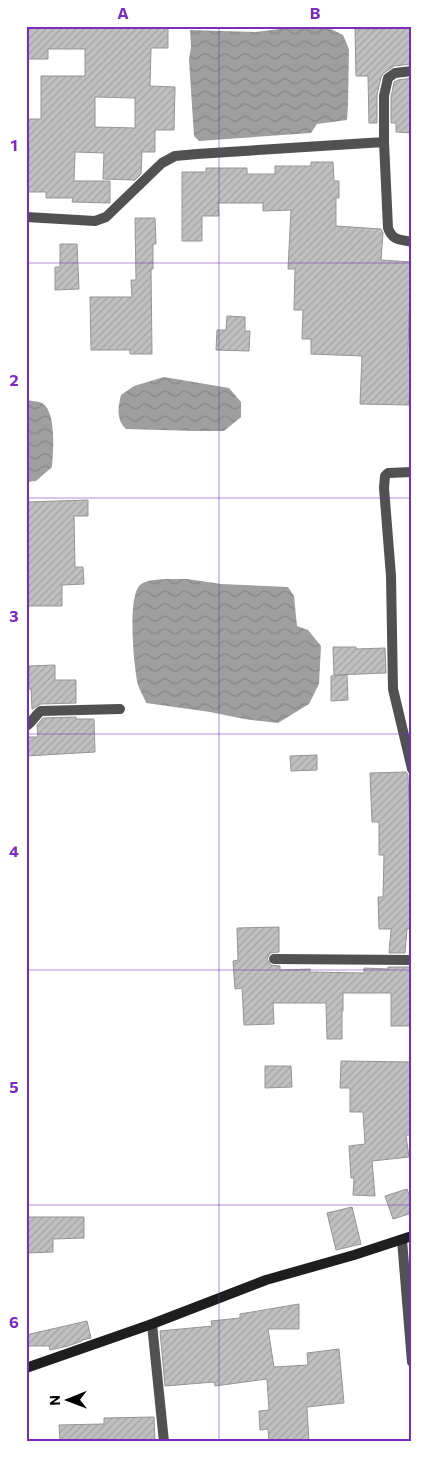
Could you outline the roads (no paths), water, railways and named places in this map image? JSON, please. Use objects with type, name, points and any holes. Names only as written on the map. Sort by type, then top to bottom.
[{"type":"street","points":[[412,71],[395,73],[388,78],[384,96],[388,228],[394,238],[412,242]]},
{"type":"street","points":[[26,218],[95,222],[106,218],[162,163],[175,156],[384,142]]},
{"type":"street","points":[[412,472],[388,473],[385,476],[384,488],[391,576],[393,689],[412,769]]},
{"type":"street","points":[[26,726],[31,722],[34,715],[41,711],[120,709]]},
{"type":"street","points":[[274,959],[412,960]]},
{"type":"street","points":[[26,1368],[152,1324],[266,1280],[407,1238],[412,1362]]},
{"type":"street","points":[[152,1324],[164,1442]]},
{"type":"water","points":[[327,27],[343,35],[349,49],[347,120],[317,124],[311,133],[199,141],[194,136],[189,60],[191,47],[190,30],[256,32]]},
{"type":"water","points":[[164,377],[229,388],[241,402],[241,417],[224,431],[126,429],[119,417],[121,395],[134,386]]},
{"type":"water","points":[[26,400],[42,403],[47,408],[52,423],[53,443],[52,467],[36,481],[26,482]]},
{"type":"water","points":[[166,579],[288,587],[294,596],[297,626],[308,630],[321,646],[319,684],[309,704],[278,723],[146,703],[138,685],[135,664],[133,634],[134,603],[136,592],[140,585],[149,581]]}]
